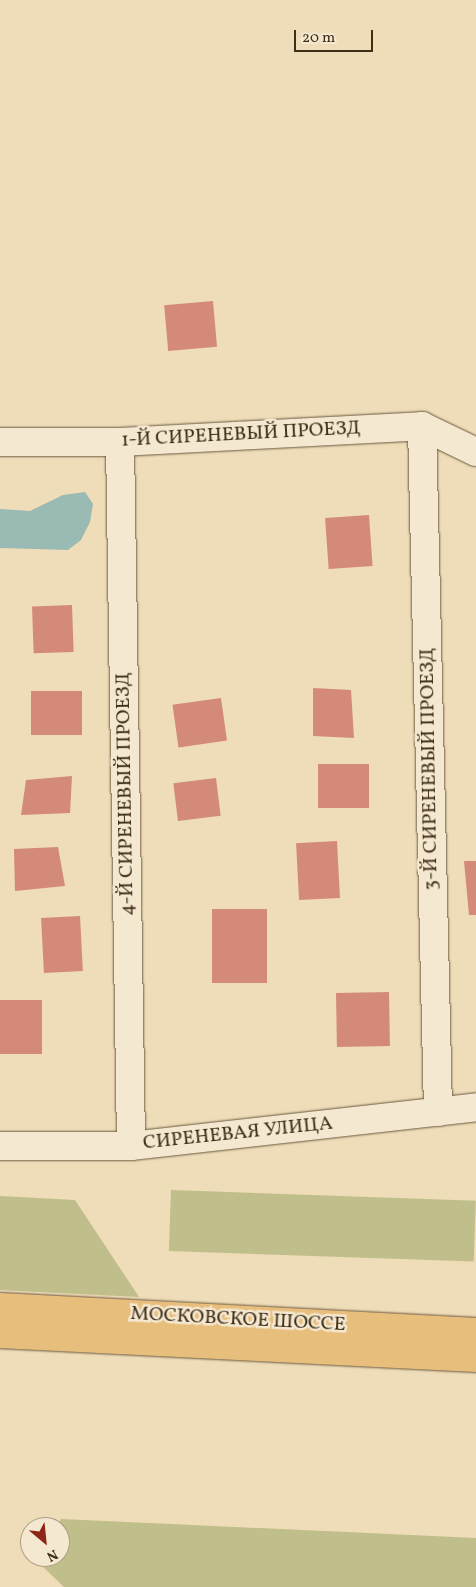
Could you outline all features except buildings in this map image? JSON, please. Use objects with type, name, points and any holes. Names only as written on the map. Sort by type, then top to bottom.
[{"type":"highway","name":"МОСКОВСКОЕ ШОССЕ","points":[[0,1307],[476,1332]]},
{"type":"highway","name":"МОСКОВСКОЕ ШОССЕ","points":[[0,1334],[476,1358]]},
{"type":"street","name":"1-Й СИРЕНЕВЫЙ ПРОЕЗД","points":[[0,442],[120,442],[422,426],[476,452]]},
{"type":"street","name":"3-Й СИРЕНЕВЫЙ ПРОЕЗД","points":[[422,426],[438,1112]]},
{"type":"street","name":"4-Й СИРЕНЕВЫЙ ПРОЕЗД","points":[[120,442],[131,1146]]},
{"type":"street","name":"СИРЕНЕВАЯ УЛИЦА","points":[[0,1146],[131,1146],[476,1107]]},
{"type":"shaded area","points":[[171,1190],[476,1201],[474,1262],[169,1251]]},
{"type":"shaded area","points":[[0,1196],[75,1200],[139,1297],[0,1290]]},
{"type":"shaded area","points":[[70,1519],[476,1538],[476,1587],[64,1587],[43,1567],[70,1567]]},
{"type":"water","points":[[85,492],[93,504],[90,522],[81,540],[68,550],[0,548],[0,509],[30,511],[63,495]]}]
